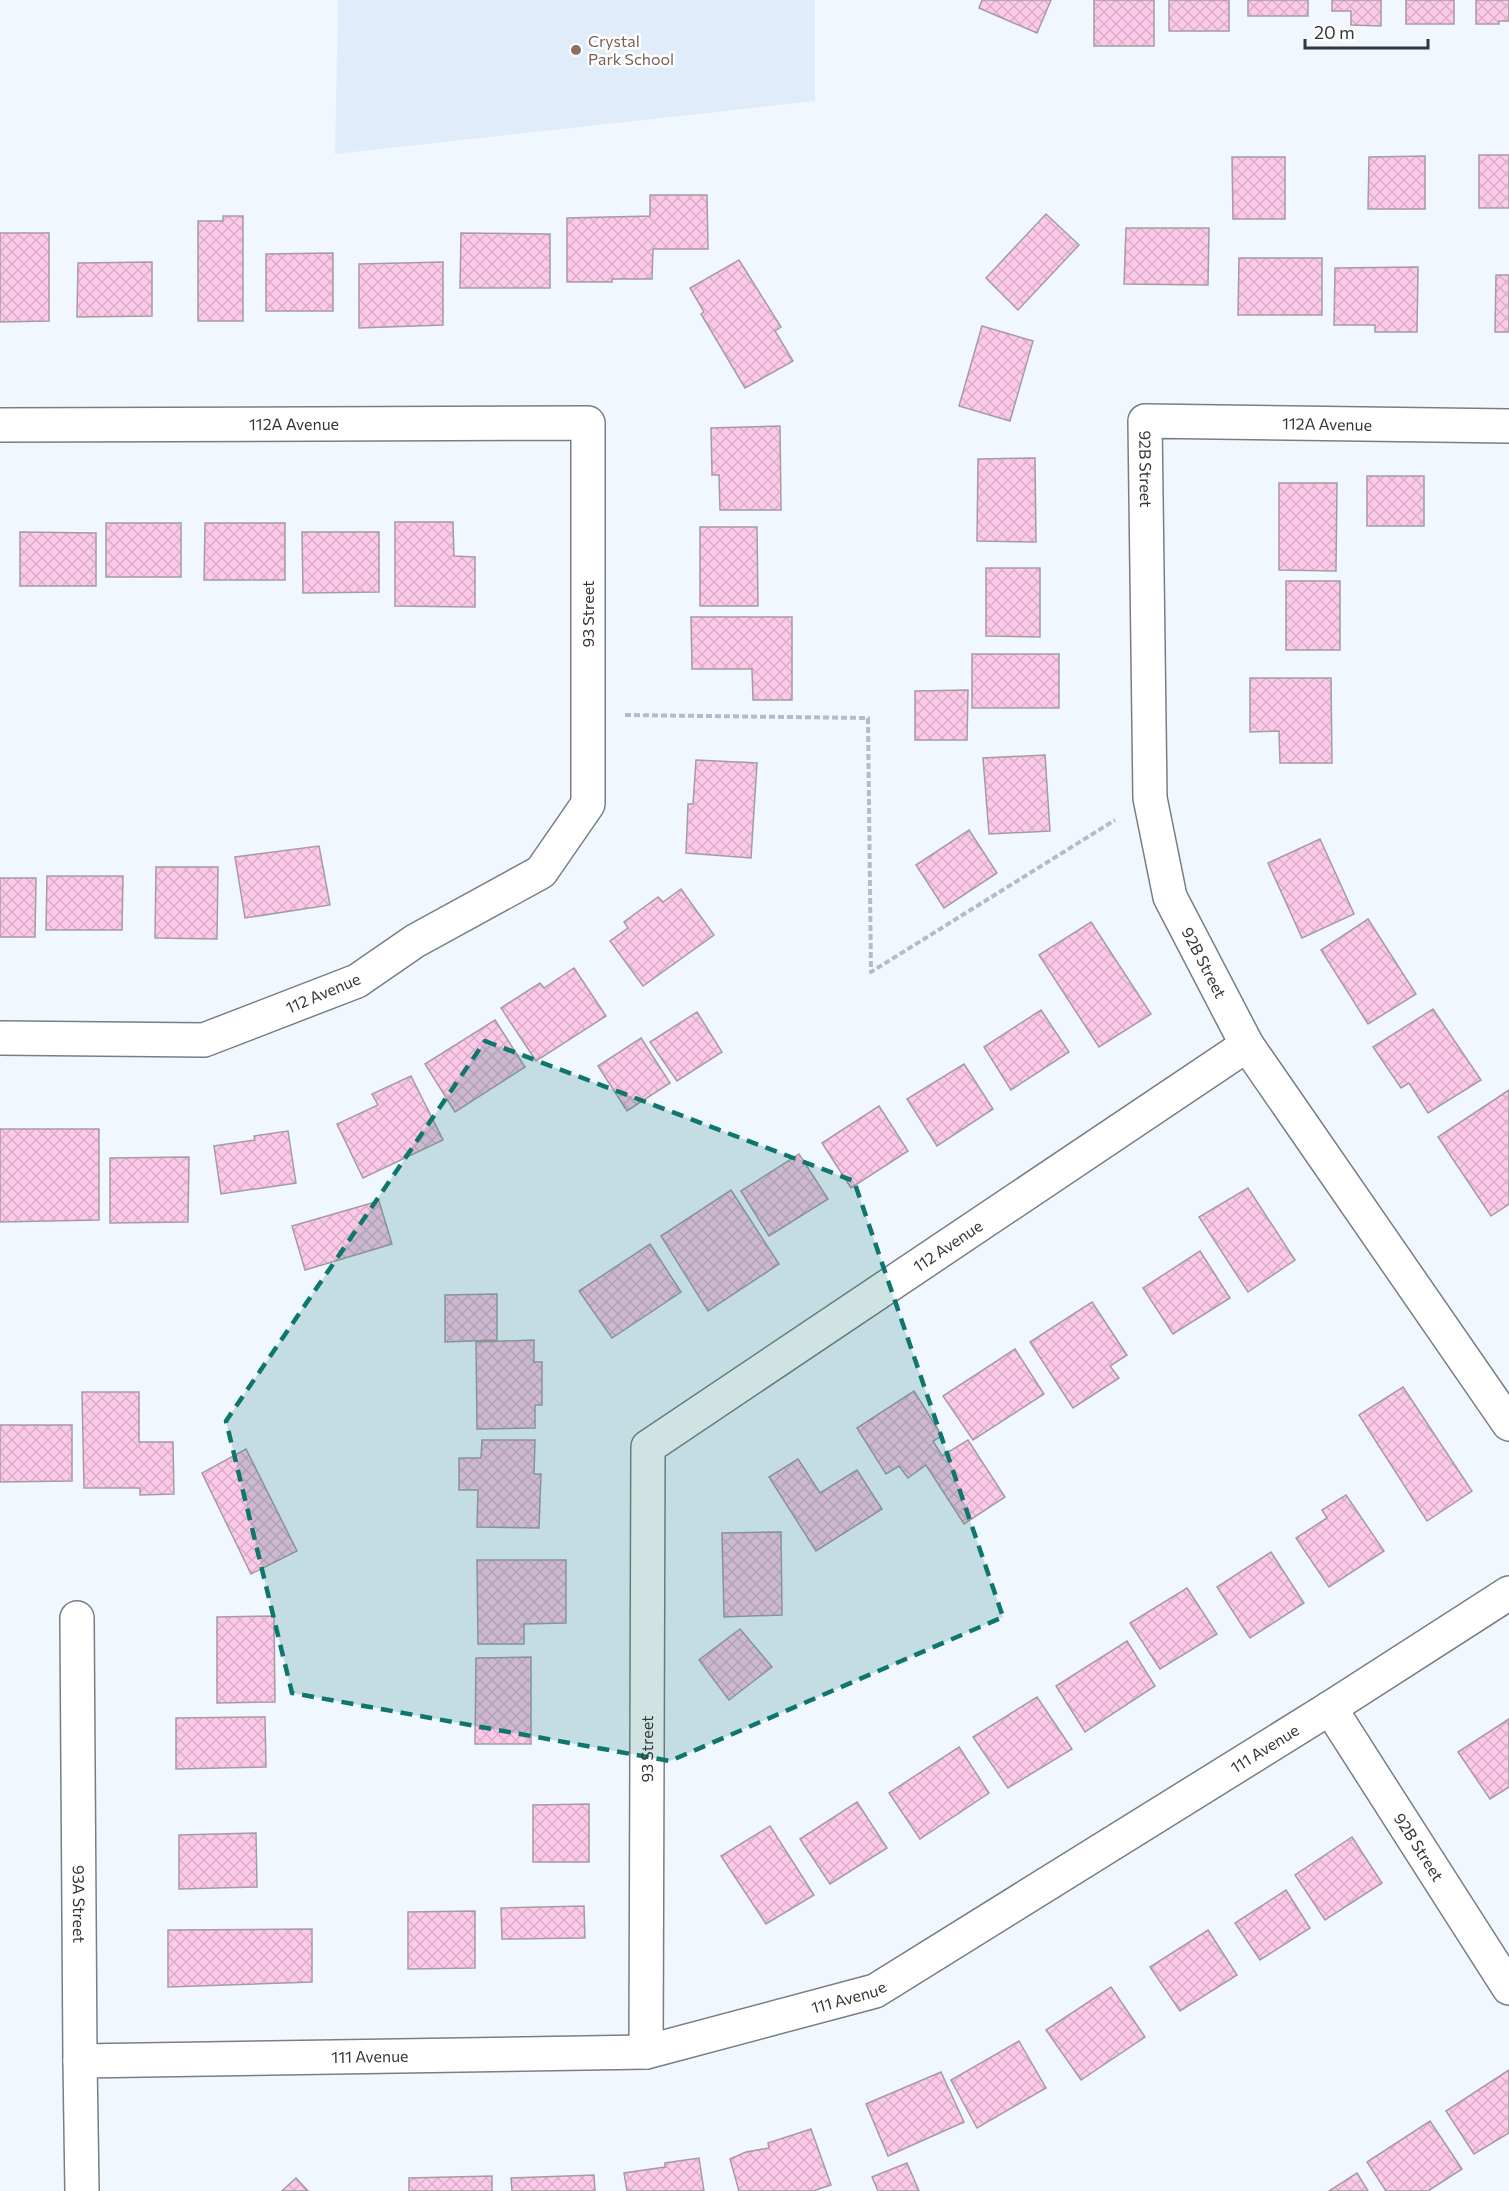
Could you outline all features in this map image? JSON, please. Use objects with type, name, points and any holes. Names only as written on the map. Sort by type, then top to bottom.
[{"type":"street","name":"112A Avenue","points":[[1145,422],[1509,426]]},
{"type":"street","name":"92B Street","points":[[1145,422],[1150,798],[1170,897],[1247,1045],[1509,1424]]},
{"type":"street","name":"112A Avenue","points":[[0,426],[588,423]]},
{"type":"street","name":"93 Street","points":[[588,423],[588,804]]},
{"type":"street","name":"112 Avenue","points":[[0,1038],[204,1040],[357,981],[415,941],[541,872],[588,804]]},
{"type":"street","name":"112 Avenue","points":[[648,1447],[1247,1045]]},
{"type":"street","name":"93 Street","points":[[646,2052],[648,1447]]},
{"type":"street","name":"111 Avenue","points":[[80,2061],[646,2052],[875,1991],[1330,1708],[1509,1593]]},
{"type":"street","name":"93A Street","points":[[77,1618],[82,2191]]},
{"type":"street","name":"92B Street","points":[[1330,1708],[1509,1988]]},
{"type":"path","points":[[588,715],[868,718],[871,972],[1150,798]]},
{"type":"highlighted area","points":[[485,1041],[854,1181],[1003,1617],[670,1761],[292,1693],[226,1421]]},
{"type":"shaded area","name":"Crystal Park School","points":[[338,0],[815,0],[815,101],[335,154]]},
{"type":"building","points":[[982,0],[1051,0],[1037,33],[979,8]]},
{"type":"building","points":[[1094,0],[1154,0],[1154,46],[1094,46]]},
{"type":"building","points":[[1169,0],[1229,0],[1229,31],[1169,31]]},
{"type":"building","points":[[1248,0],[1308,0],[1308,16],[1248,16]]},
{"type":"building","points":[[1332,0],[1381,0],[1381,26],[1351,25],[1351,11],[1332,11]]},
{"type":"building","points":[[1406,0],[1454,0],[1454,24],[1406,24]]},
{"type":"building","points":[[1476,0],[1509,0],[1509,21],[1499,21],[1499,24],[1476,24]]},
{"type":"building","points":[[1479,155],[1509,155],[1509,208],[1479,208]]},
{"type":"building","points":[[1425,156],[1425,209],[1368,209],[1369,157]]},
{"type":"building","points":[[1232,157],[1285,157],[1285,219],[1233,219]]},
{"type":"building","points":[[650,195],[707,195],[708,249],[653,249],[652,279],[567,282],[567,218],[650,216]]},
{"type":"building","points":[[1046,214],[1079,245],[1018,310],[986,278]]},
{"type":"building","points":[[223,216],[243,216],[243,321],[198,321],[198,221],[223,221]]},
{"type":"building","points":[[1126,228],[1209,228],[1208,285],[1124,284]]},
{"type":"building","points":[[0,233],[49,233],[49,321],[0,322]]},
{"type":"building","points":[[461,233],[550,234],[550,288],[460,288]]},
{"type":"building","points":[[333,253],[333,311],[266,311],[266,254]]},
{"type":"building","points":[[1239,258],[1322,258],[1322,315],[1238,315]]},
{"type":"building","points":[[739,260],[781,327],[775,331],[793,361],[745,388],[701,314],[704,312],[690,288]]},
{"type":"building","points":[[152,262],[152,316],[77,317],[78,263]]},
{"type":"building","points":[[443,262],[443,325],[359,328],[359,264]]},
{"type":"building","points":[[1418,267],[1417,332],[1375,332],[1375,325],[1334,325],[1335,268]]},
{"type":"building","points":[[1496,275],[1509,275],[1509,332],[1495,332]]},
{"type":"building","points":[[982,326],[1033,341],[1010,421],[959,406]]},
{"type":"building","points":[[780,426],[781,510],[720,510],[719,475],[712,475],[711,428]]},
{"type":"building","points":[[1035,458],[1036,542],[977,541],[978,459]]},
{"type":"building","points":[[1367,476],[1424,476],[1424,526],[1367,526]]},
{"type":"building","points":[[1279,483],[1337,483],[1336,571],[1279,570]]},
{"type":"building","points":[[395,522],[453,522],[454,556],[475,557],[475,607],[395,606]]},
{"type":"building","points":[[106,523],[181,523],[181,577],[106,577]]},
{"type":"building","points":[[205,523],[285,523],[285,580],[204,580]]},
{"type":"building","points":[[700,527],[757,527],[758,606],[700,606]]},
{"type":"building","points":[[20,532],[96,533],[96,586],[20,586]]},
{"type":"building","points":[[302,532],[379,532],[379,592],[303,593]]},
{"type":"building","points":[[986,568],[1040,568],[1040,637],[986,636]]},
{"type":"building","points":[[1286,581],[1340,581],[1340,650],[1286,650]]},
{"type":"building","points":[[691,617],[792,617],[792,700],[753,700],[752,669],[692,669]]},
{"type":"building","points":[[972,654],[1059,654],[1059,708],[972,708]]},
{"type":"building","points":[[1250,678],[1331,678],[1332,763],[1280,763],[1279,731],[1250,732]]},
{"type":"building","points":[[968,690],[967,740],[915,740],[915,691]]},
{"type":"building","points":[[1045,755],[1050,831],[989,834],[983,758]]},
{"type":"building","points":[[696,760],[757,763],[751,858],[686,853],[688,804],[693,804]]},
{"type":"building","points":[[969,830],[997,873],[944,908],[916,865]]},
{"type":"building","points":[[1320,839],[1354,914],[1302,938],[1268,863]]},
{"type":"building","points":[[319,846],[330,905],[245,918],[235,857]]},
{"type":"building","points":[[156,867],[218,867],[217,939],[155,938]]},
{"type":"building","points":[[47,876],[123,876],[122,930],[46,930]]},
{"type":"building","points":[[0,878],[36,878],[35,937],[0,937]]},
{"type":"building","points":[[681,889],[714,935],[643,986],[610,941],[628,928],[624,922],[658,897],[663,902]]},
{"type":"building","points":[[1368,919],[1416,994],[1368,1024],[1321,950]]},
{"type":"building","points":[[1091,922],[1151,1014],[1099,1047],[1039,955]]},
{"type":"building","points":[[574,968],[606,1016],[536,1061],[501,1008],[540,983],[544,988]]},
{"type":"building","points":[[1433,1009],[1481,1080],[1428,1113],[1409,1083],[1401,1088],[1373,1047]]},
{"type":"building","points":[[1041,1010],[1069,1052],[1011,1090],[984,1047]]},
{"type":"building","points":[[697,1012],[722,1052],[677,1081],[650,1042]]},
{"type":"building","points":[[495,1020],[525,1067],[455,1112],[425,1064]]},
{"type":"building","points":[[641,1038],[670,1083],[627,1111],[598,1066]]},
{"type":"building","points":[[964,1064],[993,1109],[937,1146],[907,1099]]},
{"type":"building","points":[[411,1076],[443,1140],[363,1178],[337,1124],[378,1105],[372,1094]]},
{"type":"building","points":[[1509,1090],[1509,1204],[1491,1216],[1438,1137]]},
{"type":"building","points":[[879,1106],[908,1151],[851,1188],[822,1143]]},
{"type":"building","points":[[0,1129],[99,1129],[99,1220],[0,1222]]},
{"type":"building","points":[[288,1131],[296,1183],[221,1194],[214,1146],[255,1140],[254,1136]]},
{"type":"building","points":[[799,1154],[828,1199],[769,1236],[741,1191]]},
{"type":"building","points":[[189,1157],[188,1222],[110,1223],[110,1158]]},
{"type":"building","points":[[1248,1188],[1295,1260],[1248,1292],[1199,1217]]},
{"type":"building","points":[[731,1190],[779,1264],[708,1311],[661,1236]]},
{"type":"building","points":[[379,1201],[392,1244],[305,1270],[292,1226]]},
{"type":"building","points":[[650,1244],[681,1292],[612,1338],[579,1291]]},
{"type":"building","points":[[1200,1251],[1230,1298],[1173,1334],[1143,1288]]},
{"type":"building","points":[[497,1294],[497,1340],[445,1342],[445,1295]]},
{"type":"building","points":[[1092,1302],[1127,1355],[1110,1366],[1119,1378],[1073,1408],[1030,1342]]},
{"type":"building","points":[[534,1340],[534,1362],[542,1362],[542,1405],[535,1405],[535,1428],[477,1429],[476,1342]]},
{"type":"building","points":[[1015,1349],[1044,1394],[973,1440],[943,1396]]},
{"type":"building","points":[[1403,1387],[1472,1491],[1427,1521],[1359,1415]]},
{"type":"building","points":[[914,1391],[942,1436],[933,1441],[942,1456],[968,1440],[1005,1497],[964,1524],[926,1465],[908,1478],[899,1466],[886,1474],[857,1428]]},
{"type":"building","points":[[82,1392],[139,1392],[139,1442],[173,1442],[174,1494],[140,1495],[140,1488],[84,1488]]},
{"type":"building","points":[[0,1425],[72,1425],[72,1481],[0,1482]]},
{"type":"building","points":[[482,1440],[535,1440],[534,1474],[541,1474],[539,1528],[477,1527],[478,1490],[459,1490],[459,1458],[481,1458]]},
{"type":"building","points":[[246,1449],[297,1551],[251,1574],[202,1473]]},
{"type":"building","points":[[798,1459],[820,1493],[857,1470],[882,1509],[816,1551],[769,1477]]},
{"type":"building","points":[[1346,1495],[1384,1551],[1329,1587],[1296,1538],[1327,1518],[1322,1510]]},
{"type":"building","points":[[781,1532],[782,1615],[724,1617],[722,1533]]},
{"type":"building","points":[[1271,1552],[1304,1603],[1250,1638],[1217,1587]]},
{"type":"building","points":[[477,1560],[566,1560],[566,1623],[524,1624],[524,1644],[478,1644]]},
{"type":"building","points":[[1187,1588],[1217,1634],[1160,1669],[1130,1623]]},
{"type":"building","points":[[274,1616],[275,1702],[217,1703],[217,1617]]},
{"type":"building","points":[[740,1629],[772,1667],[729,1700],[699,1660]]},
{"type":"building","points":[[1127,1641],[1155,1686],[1085,1732],[1056,1686]]},
{"type":"building","points":[[531,1657],[531,1744],[475,1744],[476,1658]]},
{"type":"building","points":[[1037,1697],[1072,1749],[1008,1788],[973,1737]]},
{"type":"building","points":[[265,1717],[266,1767],[176,1769],[176,1718]]},
{"type":"building","points":[[1509,1719],[1509,1787],[1490,1799],[1458,1752]]},
{"type":"building","points":[[959,1747],[989,1793],[920,1839],[889,1793]]},
{"type":"building","points":[[857,1802],[887,1848],[830,1884],[800,1839]]},
{"type":"building","points":[[589,1804],[589,1862],[533,1862],[533,1805]]},
{"type":"building","points":[[770,1826],[814,1895],[766,1924],[721,1856]]},
{"type":"building","points":[[256,1833],[257,1887],[179,1889],[179,1835]]},
{"type":"building","points":[[1352,1837],[1382,1883],[1325,1920],[1295,1875]]},
{"type":"building","points":[[1286,1890],[1310,1928],[1260,1960],[1235,1923]]},
{"type":"building","points":[[584,1906],[585,1938],[502,1939],[501,1908]]},
{"type":"building","points":[[475,1911],[475,1968],[408,1969],[408,1912]]},
{"type":"building","points":[[312,1929],[312,1982],[168,1987],[168,1930]]},
{"type":"building","points":[[1208,1930],[1237,1975],[1180,2011],[1150,1967]]},
{"type":"building","points":[[1111,1987],[1145,2037],[1081,2080],[1046,2030]]},
{"type":"building","points":[[1019,2041],[1046,2088],[977,2128],[951,2080]]},
{"type":"building","points":[[1509,2070],[1509,2133],[1474,2154],[1446,2111]]},
{"type":"building","points":[[941,2072],[964,2122],[888,2156],[866,2104]]},
{"type":"building","points":[[1430,2121],[1462,2169],[1428,2191],[1386,2191],[1367,2162]]},
{"type":"building","points":[[811,2129],[831,2185],[813,2191],[739,2191],[730,2159],[746,2152],[769,2148],[768,2143]]},
{"type":"building","points":[[699,2158],[704,2191],[627,2191],[624,2173],[665,2167],[665,2163]]},
{"type":"building","points":[[907,2163],[919,2191],[878,2191],[872,2177]]},
{"type":"building","points":[[1357,2173],[1368,2191],[1329,2191]]},
{"type":"building","points":[[594,2175],[595,2191],[512,2191],[511,2178]]},
{"type":"building","points":[[492,2176],[492,2191],[409,2191],[409,2178]]},
{"type":"building","points":[[296,2178],[308,2191],[282,2191]]},
{"type":"place","name":"Crystal Park School","points":[[576,50]]}]
